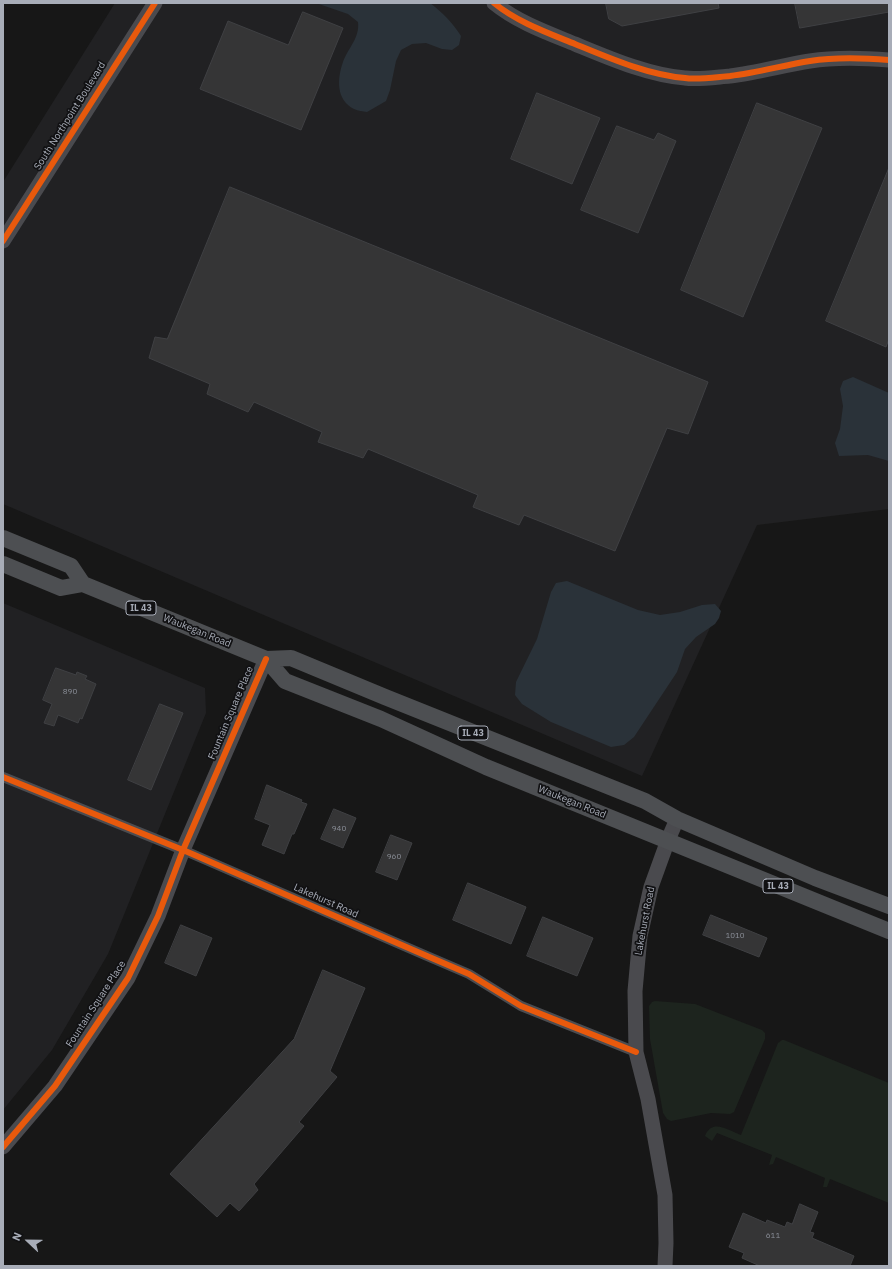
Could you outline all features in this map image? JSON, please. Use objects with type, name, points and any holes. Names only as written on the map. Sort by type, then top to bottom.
[{"type":"main road","points":[[3,538],[71,566],[84,584],[61,588],[3,564]]},
{"type":"main road","name":"Waukegan Road","points":[[84,584],[266,658],[291,658],[310,665],[385,698],[645,801],[677,819],[815,878],[889,906]]},
{"type":"main road","name":"Waukegan Road","points":[[266,658],[285,681],[381,720],[486,767],[889,931]]},
{"type":"street","name":"South Northpoint Boulevard","points":[[3,241],[89,104],[156,3]]},
{"type":"street","points":[[494,3],[523,21],[559,38],[606,57],[644,70],[685,78],[731,76],[812,61],[854,58],[889,60]]},
{"type":"street","name":"Fountain Square Place","points":[[3,1147],[55,1086],[128,978],[158,916],[183,850],[266,658]]},
{"type":"street","name":"Lakehurst Road","points":[[3,777],[183,850],[469,974],[521,1006],[636,1052]]},
{"type":"street","name":"Lakehurst Road","points":[[665,1266],[665,1195],[648,1099],[636,1052],[635,991],[640,936],[651,886],[677,819]]},
{"type":"shaded area","points":[[115,3],[889,3],[889,509],[757,525],[642,776],[3,504],[3,182]]},
{"type":"shaded area","points":[[316,3],[430,3],[447,18],[458,31],[461,36],[459,45],[452,50],[442,49],[426,43],[412,44],[401,50],[396,61],[390,90],[386,101],[367,112],[357,110],[348,105],[344,100],[341,95],[339,82],[343,62],[357,33],[358,22],[348,14]]},
{"type":"shaded area","points":[[853,377],[889,393],[889,461],[868,455],[839,456],[835,443],[840,429],[843,406],[840,389],[843,381]]},
{"type":"shaded area","points":[[567,581],[638,610],[660,615],[680,612],[702,605],[715,604],[721,611],[715,624],[696,637],[685,649],[677,672],[634,737],[624,745],[611,747],[551,722],[522,704],[515,695],[516,682],[537,639],[551,592],[556,583]]},
{"type":"shaded area","points":[[3,603],[205,688],[206,713],[108,954],[52,1050],[3,1110]]},
{"type":"shaded area","points":[[655,1001],[695,1004],[762,1030],[765,1033],[765,1039],[734,1112],[730,1114],[711,1113],[671,1121],[667,1119],[663,1113],[650,1039],[649,1006]]},
{"type":"shaded area","points":[[782,1040],[889,1083],[889,1203],[830,1179],[827,1187],[823,1187],[825,1178],[776,1157],[773,1164],[769,1165],[772,1155],[717,1133],[712,1141],[705,1136],[708,1131],[716,1126],[726,1128],[741,1135],[778,1043]]},
{"type":"building","points":[[606,3],[718,3],[719,8],[622,26],[609,19]]},
{"type":"building","points":[[795,3],[889,3],[889,12],[800,28]]},
{"type":"building","points":[[303,12],[343,28],[301,130],[200,89],[228,21],[288,45]]},
{"type":"building","points":[[537,93],[600,118],[572,184],[511,159]]},
{"type":"building","points":[[757,103],[822,128],[743,317],[681,290]]},
{"type":"building","points":[[617,126],[654,140],[658,133],[676,141],[638,233],[581,210]]},
{"type":"building","points":[[889,168],[889,339],[886,347],[826,321]]},
{"type":"building","points":[[230,187],[708,382],[688,434],[667,428],[615,551],[524,515],[519,525],[473,507],[478,495],[368,449],[363,458],[318,442],[322,432],[254,402],[248,412],[207,394],[210,384],[149,358],[155,337],[167,339]]},
{"type":"building","points":[[56,668],[76,675],[77,672],[87,676],[85,679],[96,684],[82,719],[80,718],[78,723],[58,715],[54,726],[44,723],[52,704],[43,700]]},
{"type":"building","points":[[160,704],[183,713],[151,790],[128,780]]},
{"type":"building","points":[[267,785],[302,800],[301,802],[307,804],[284,854],[262,845],[270,825],[255,819]]},
{"type":"building","points":[[334,809],[356,818],[343,848],[321,839]]},
{"type":"building","points":[[391,835],[412,843],[397,880],[376,872]]},
{"type":"building","points":[[468,883],[526,907],[511,944],[453,920]]},
{"type":"building","points":[[711,915],[767,938],[759,957],[703,935]]},
{"type":"building","points":[[543,917],[593,938],[577,976],[527,956]]},
{"type":"building","points":[[181,925],[212,938],[196,976],[165,963]]},
{"type":"building","points":[[323,970],[365,988],[330,1071],[337,1077],[299,1122],[304,1126],[254,1184],[258,1190],[239,1211],[230,1203],[217,1217],[170,1174],[294,1039]]},
{"type":"building","points":[[800,1204],[818,1212],[810,1232],[814,1233],[812,1238],[854,1256],[850,1266],[760,1266],[742,1258],[744,1253],[729,1247],[743,1213],[766,1223],[767,1220],[785,1227],[787,1222],[792,1224]]},
{"type":"cycle path","points":[[3,241],[155,3]]},
{"type":"cycle path","points":[[494,3],[513,16],[533,26],[601,55],[643,70],[690,79],[730,76],[800,63],[840,58],[889,60]]},
{"type":"cycle path","points":[[3,1147],[55,1086],[128,978],[158,916],[183,850],[266,659]]},
{"type":"cycle path","points":[[3,777],[183,850],[469,974],[521,1006],[636,1052]]}]
